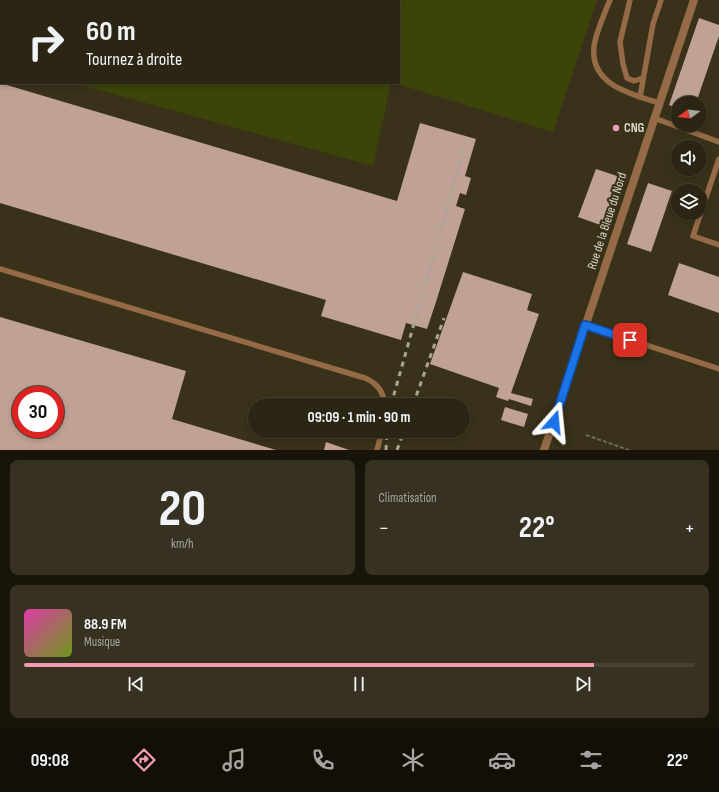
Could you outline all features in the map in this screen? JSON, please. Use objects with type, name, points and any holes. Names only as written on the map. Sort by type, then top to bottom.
[{"type":"street","name":"Rue de la Bleue du Nord","points":[[544,450],[694,0]]},
{"type":"lane","points":[[610,0],[594,46],[594,59],[599,72],[609,83],[620,90],[659,103]]},
{"type":"lane","points":[[630,0],[620,42],[623,64],[627,78],[634,81],[643,78]]},
{"type":"lane","points":[[640,97],[653,24],[661,0]]},
{"type":"lane","points":[[654,118],[719,142]]},
{"type":"lane","points":[[719,159],[693,236],[719,245]]},
{"type":"lane","points":[[0,269],[365,378],[378,387],[383,398]]},
{"type":"lane","points":[[585,325],[719,369]]},
{"type":"lane","points":[[377,450],[380,438]]},
{"type":"path","points":[[586,434],[629,450]]},
{"type":"green space","points":[[400,0],[597,0],[553,132],[397,84],[400,84]]},
{"type":"green space","points":[[78,84],[391,84],[373,166]]},
{"type":"building","points":[[699,18],[719,25],[719,36],[698,96],[672,96]]},
{"type":"building","points":[[0,84],[397,201],[420,123],[476,139],[465,176],[471,178],[466,195],[460,193],[456,206],[465,209],[427,329],[406,323],[401,340],[321,316],[326,300],[0,203]]},
{"type":"building","points":[[596,169],[623,178],[623,183],[606,227],[578,217]]},
{"type":"building","points":[[648,183],[671,191],[651,252],[627,244]]},
{"type":"building","points":[[679,263],[719,277],[719,313],[668,295]]},
{"type":"building","points":[[463,272],[532,294],[527,310],[539,314],[511,393],[533,399],[531,406],[509,399],[508,401],[496,397],[499,388],[430,364]]},
{"type":"building","points":[[0,317],[186,371],[172,419],[276,450],[0,450]]},
{"type":"building","points":[[505,407],[528,414],[524,427],[501,420]]},
{"type":"building","points":[[326,442],[349,450],[324,450]]},
{"type":"railway","points":[[393,398],[465,143]]},
{"type":"railway","points":[[415,398],[444,318]]},
{"type":"railway","points":[[386,450],[387,438]]},
{"type":"railway","points":[[397,450],[401,438]]},
{"type":"place","name":"CNG","points":[[616,128]]},
{"type":"route","points":[[554,422],[585,325],[630,340]]}]
